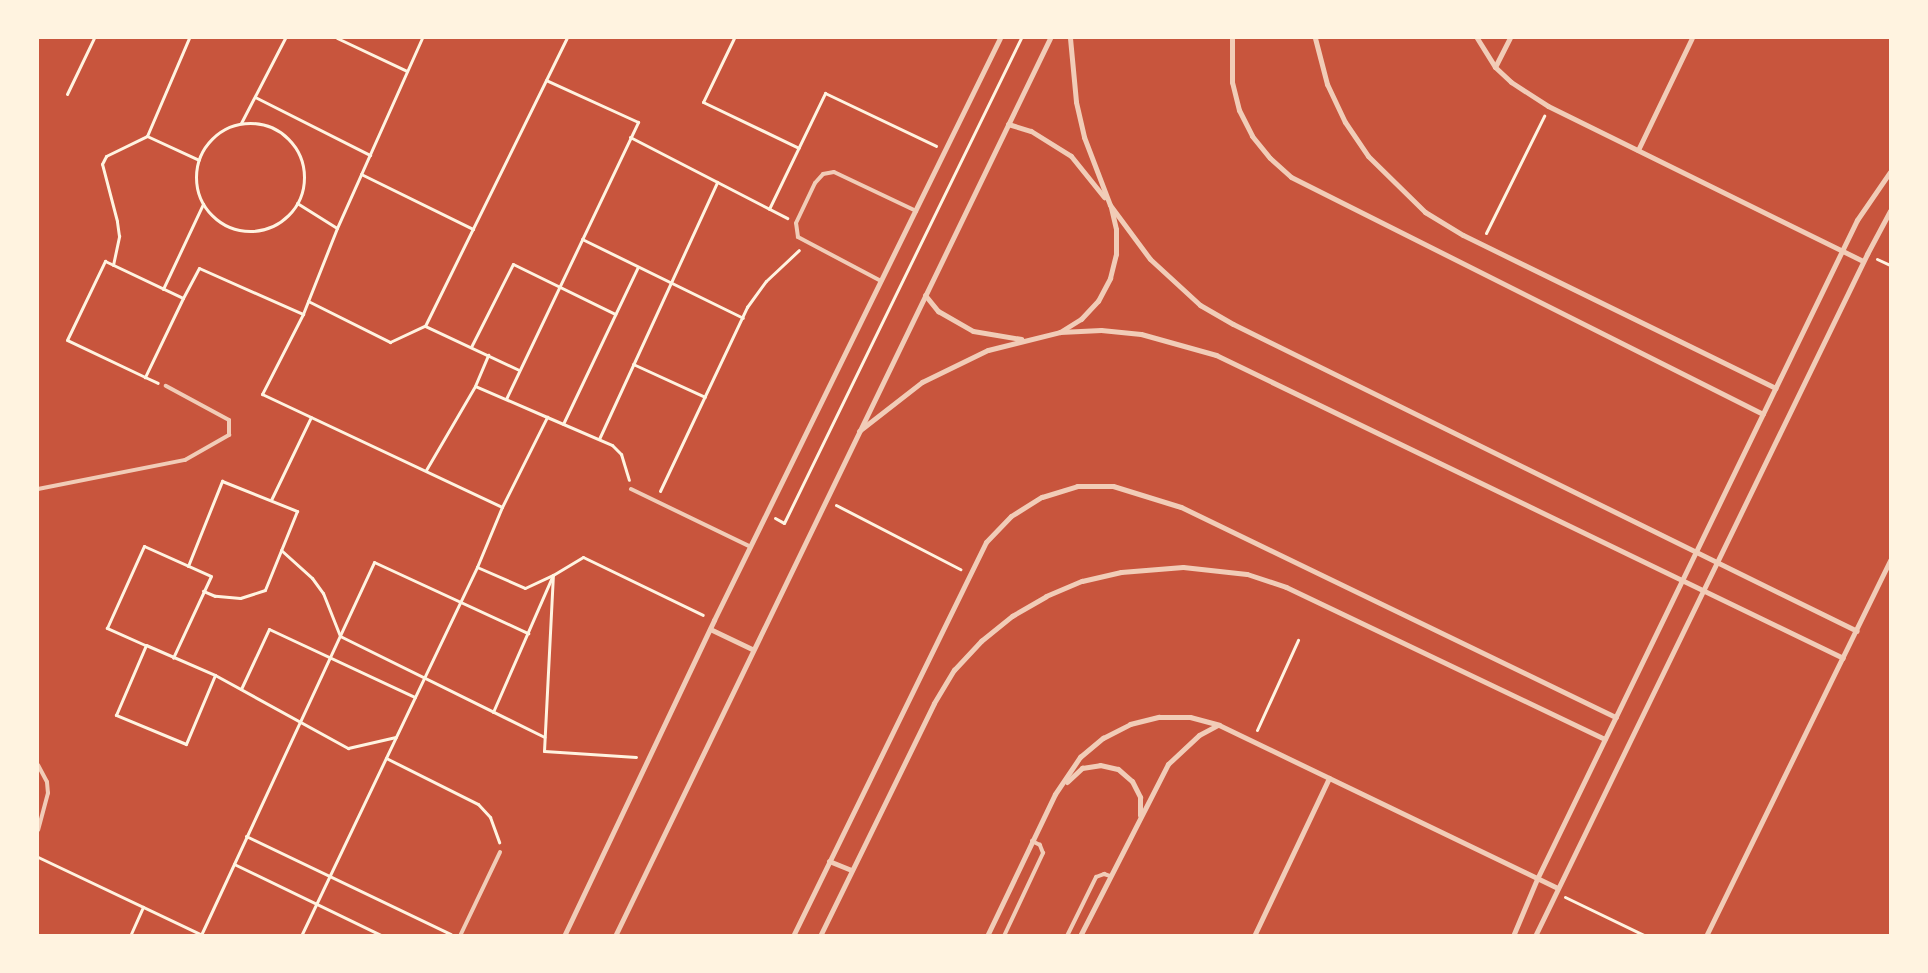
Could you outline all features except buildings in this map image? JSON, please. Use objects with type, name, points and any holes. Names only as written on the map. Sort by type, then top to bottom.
[{"type":"street","points":[[564,936],[714,620],[1000,38]]},
{"type":"street","points":[[615,936],[825,499],[1050,38]]},
{"type":"street","points":[[1060,332],[1081,319],[1098,301],[1110,278],[1116,254],[1116,229],[1110,205],[1084,137],[1076,102],[1070,38]]},
{"type":"street","points":[[1232,38],[1232,82],[1240,110],[1252,136],[1270,158],[1291,178],[1763,414]]},
{"type":"street","points":[[1315,38],[1327,84],[1345,122],[1368,156],[1425,212],[1480,244],[1776,388]]},
{"type":"street","points":[[1477,38],[1496,66],[1512,82],[1548,106],[1863,262]]},
{"type":"street","points":[[1496,66],[1510,38]]},
{"type":"street","points":[[1638,150],[1692,38]]},
{"type":"street","points":[[1008,124],[1031,131],[1071,156],[1150,259],[1174,283],[1224,320],[1857,631]]},
{"type":"street","points":[[1513,936],[1537,879],[1843,251],[1862,213],[1890,172]]},
{"type":"street","points":[[1534,936],[1554,889],[1863,262],[1890,211]]},
{"type":"street","points":[[925,296],[938,311],[973,331],[1024,339]]},
{"type":"street","points":[[859,431],[922,382],[954,364],[1024,339],[1060,332],[1101,330],[1141,334],[1216,355],[1843,658]]},
{"type":"street","points":[[793,936],[986,542],[1011,516],[1042,497],[1077,486],[1113,486],[1181,507],[1616,717]]},
{"type":"street","points":[[1706,936],[1857,631],[1890,560]]},
{"type":"street","points":[[820,936],[934,703],[954,670],[981,641],[1012,616],[1046,596],[1082,581],[1121,572],[1183,567],[1216,569],[1247,574],[1286,587],[1605,739]]},
{"type":"street","points":[[710,629],[752,650]]},
{"type":"street","points":[[987,936],[1055,794],[1080,757],[1103,738],[1130,724],[1159,717],[1182,717],[1219,725],[1537,879],[1554,889]]},
{"type":"street","points":[[1080,936],[1140,815],[1168,764],[1199,735],[1219,725]]},
{"type":"street","points":[[1055,794],[1082,768],[1100,765],[1118,769],[1132,781],[1140,797],[1140,815]]},
{"type":"street","points":[[1254,936],[1329,778]]},
{"type":"street","points":[[829,861],[851,870]]},
{"type":"lane","points":[[881,281],[805,244],[796,232],[796,223],[818,178],[828,172],[840,174],[916,211]]},
{"type":"lane","points":[[38,489],[184,460],[229,435],[229,420],[166,386]]},
{"type":"lane","points":[[631,489],[750,547]]},
{"type":"lane","points":[[38,765],[48,782],[48,793],[38,830]]},
{"type":"lane","points":[[1004,936],[1043,853],[1040,845],[1032,842]]},
{"type":"lane","points":[[460,936],[500,852]]},
{"type":"lane","points":[[1067,936],[1096,877],[1104,874],[1110,876]]},
{"type":"path","points":[[67,94],[94,38]]},
{"type":"path","points":[[114,265],[119,236],[118,220],[102,164],[106,156],[147,136],[189,38]]},
{"type":"path","points":[[241,123],[285,38]]},
{"type":"path","points":[[337,38],[407,71]]},
{"type":"path","points":[[422,38],[337,228],[303,314],[262,394],[502,507]]},
{"type":"path","points":[[308,301],[390,342],[425,326],[567,38]]},
{"type":"path","points":[[734,38],[703,102],[799,148]]},
{"type":"path","points":[[767,514],[784,522],[1021,38]]},
{"type":"path","points":[[506,399],[638,122],[546,80]]},
{"type":"path","points":[[769,209],[825,93],[945,151]]},
{"type":"path","points":[[254,96],[370,155]]},
{"type":"path","points":[[1480,244],[1548,106]]},
{"type":"path","points":[[253,122],[276,129],[294,145],[304,168],[302,192],[297,204],[280,222],[257,230],[238,229],[221,222],[204,204],[196,183],[199,160],[210,140],[241,123],[253,122]]},
{"type":"path","points":[[147,136],[199,160]]},
{"type":"path","points":[[630,137],[796,223]]},
{"type":"path","points":[[361,174],[473,229]]},
{"type":"path","points":[[599,439],[717,182]]},
{"type":"path","points":[[163,288],[204,204]]},
{"type":"path","points":[[297,204],[337,228]]},
{"type":"path","points":[[582,239],[743,318]]},
{"type":"path","points":[[655,501],[757,292],[805,244]]},
{"type":"path","points":[[183,298],[105,261],[67,340],[144,378],[198,268],[303,314]]},
{"type":"path","points":[[471,347],[513,264],[615,314]]},
{"type":"path","points":[[564,424],[638,267]]},
{"type":"path","points":[[425,326],[519,370]]},
{"type":"path","points":[[426,470],[475,386],[488,355]]},
{"type":"path","points":[[633,364],[705,397]]},
{"type":"path","points":[[475,386],[612,445],[621,454],[631,489]]},
{"type":"path","points":[[271,500],[312,417]]},
{"type":"path","points":[[301,936],[477,567],[502,507],[546,417]]},
{"type":"path","points":[[188,566],[222,481],[297,511],[265,590],[240,598],[215,596],[203,591]]},
{"type":"path","points":[[825,499],[969,574]]},
{"type":"path","points":[[173,658],[210,576],[144,546],[107,628],[173,658],[215,675],[348,748],[396,737]]},
{"type":"path","points":[[281,550],[300,564],[323,593],[340,636],[544,737]]},
{"type":"path","points":[[477,567],[525,588],[554,575],[583,557],[714,620]]},
{"type":"path","points":[[38,857],[200,935],[374,562],[528,633]]},
{"type":"path","points":[[493,712],[554,575]]},
{"type":"path","points":[[554,575],[544,751],[649,758]]},
{"type":"path","points":[[241,690],[269,629],[415,697]]},
{"type":"path","points":[[1252,741],[1298,640]]},
{"type":"path","points":[[146,646],[116,714],[186,744],[215,675]]},
{"type":"path","points":[[386,758],[478,804],[490,818],[498,834],[500,852]]},
{"type":"path","points":[[246,836],[455,936]]},
{"type":"path","points":[[234,864],[383,936]]},
{"type":"path","points":[[1554,889],[1646,936]]},
{"type":"path","points":[[130,936],[143,908]]}]
